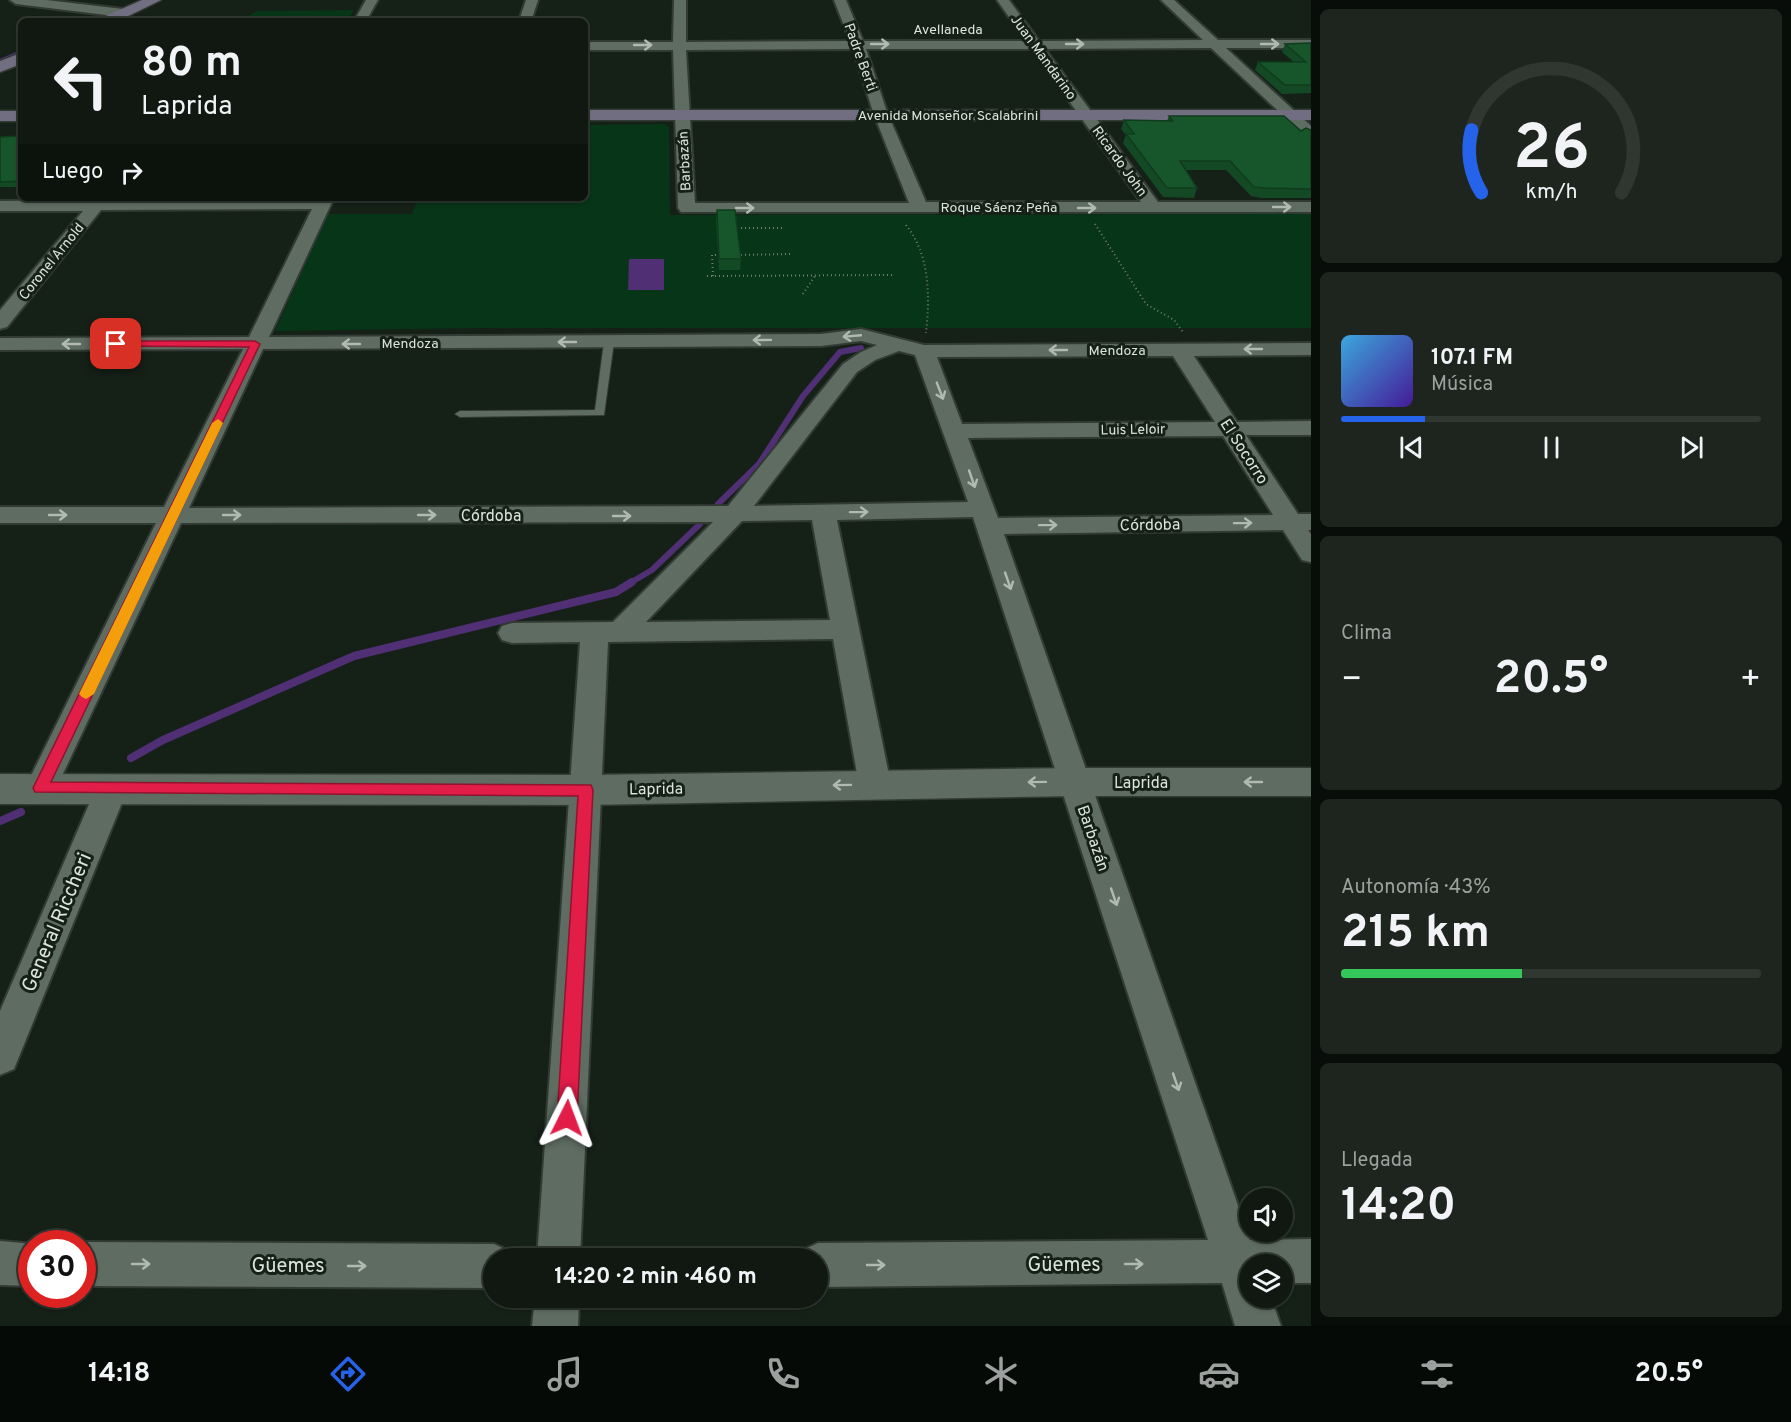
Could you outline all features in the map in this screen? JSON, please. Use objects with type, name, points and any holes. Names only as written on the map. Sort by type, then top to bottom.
[{"type":"main road","points":[[112,18],[154,0]]},
{"type":"main road","points":[[0,67],[18,59]]},
{"type":"main road","name":"Avenida Monseñor Scalabrini","points":[[588,115],[1311,115]]},
{"type":"main road","points":[[0,116],[18,116]]},
{"type":"street","points":[[16,0],[123,13]]},
{"type":"street","points":[[362,18],[372,0]]},
{"type":"street","points":[[526,18],[532,0]]},
{"type":"street","name":"Barbazán","points":[[680,0],[679,45],[687,208]]},
{"type":"street","name":"Padre Berti","points":[[840,0],[858,44],[882,115]]},
{"type":"street","name":"Juan Mandarino","points":[[1003,0],[1085,115]]},
{"type":"street","points":[[1167,0],[1311,134]]},
{"type":"street","name":"Avellaneda","points":[[588,46],[1311,44]]},
{"type":"street","points":[[882,115],[919,207]]},
{"type":"street","name":"Ricardo John","points":[[1085,115],[1154,208]]},
{"type":"street","points":[[0,206],[100,201],[324,201],[40,788]]},
{"type":"street","name":"Coronel Arnold","points":[[0,323],[100,201]]},
{"type":"street","name":"Roque Sáenz Peña","points":[[687,208],[1311,207]]},
{"type":"street","name":"Mendoza","points":[[0,344],[821,340],[861,335],[924,351],[1311,349]]},
{"type":"street","points":[[560,1248],[586,790],[607,632],[735,514],[849,368],[868,356],[898,344]]},
{"type":"street","name":"El Socorro","points":[[1185,349],[1230,428],[1301,522],[1311,554]]},
{"type":"street","name":"Barbazán","points":[[924,351],[986,518],[1258,1326]]},
{"type":"street","name":"Luis Leloir","points":[[955,431],[1311,428]]},
{"type":"street","points":[[823,512],[876,785]]},
{"type":"street","name":"Córdoba","points":[[0,515],[627,516],[823,512],[986,518],[1301,522]]},
{"type":"street","points":[[512,633],[845,629]]},
{"type":"street","name":"Laprida","points":[[0,789],[586,790],[1075,782],[1311,782]]},
{"type":"street","name":"General Riccheri","points":[[0,1056],[112,788]]},
{"type":"street","name":"Güemes","points":[[828,1265],[1311,1261]]},
{"type":"street","points":[[0,1263],[18,1264]]},
{"type":"street","name":"Güemes","points":[[96,1264],[483,1266]]},
{"type":"street","points":[[555,1326],[556,1308]]},
{"type":"lane","points":[[460,414],[600,413],[609,342]]},
{"type":"path","points":[[869,207],[901,221],[912,231],[919,244],[929,302],[924,351]]},
{"type":"path","points":[[1084,208],[1146,304],[1179,324],[1185,349]]},
{"type":"path","points":[[741,228],[784,228]]},
{"type":"path","points":[[734,255],[790,254]]},
{"type":"path","points":[[713,276],[712,255],[723,255]]},
{"type":"path","points":[[803,294],[815,275]]},
{"type":"path","points":[[707,276],[892,275]]},
{"type":"green space","points":[[354,10],[349,18],[243,18],[258,11]]},
{"type":"green space","points":[[664,124],[669,127],[670,215],[1311,214],[1311,328],[481,328],[275,331],[328,214],[412,214],[417,201],[588,201],[588,125]]},
{"type":"shaded area","points":[[629,259],[664,259],[664,290],[628,290]]},
{"type":"building","points":[[1311,43],[1311,85],[1285,85],[1258,62],[1306,62],[1285,44]]},
{"type":"building","points":[[1169,116],[1284,116],[1301,131],[1306,128],[1311,130],[1311,189],[1254,187],[1230,161],[1180,161],[1197,188],[1167,188],[1126,134],[1134,134],[1124,120],[1173,121]]},
{"type":"building","points":[[18,136],[18,181],[0,182],[0,137]]},
{"type":"building","points":[[717,210],[735,210],[741,259],[719,259]]},
{"type":"waterway","points":[[101,18],[108,15]]},
{"type":"waterway","points":[[0,61],[18,53]]},
{"type":"waterway","points":[[718,504],[759,464],[803,396],[840,352],[861,348]]},
{"type":"waterway","points":[[630,583],[652,570],[700,524]]},
{"type":"waterway","points":[[131,758],[163,740],[354,656],[616,592],[632,582]]},
{"type":"waterway","points":[[0,821],[21,812]]},
{"type":"slow traffic","points":[[86,694],[218,423]]},
{"type":"route","points":[[116,344],[255,344],[40,788],[586,790],[567,1118]]}]
